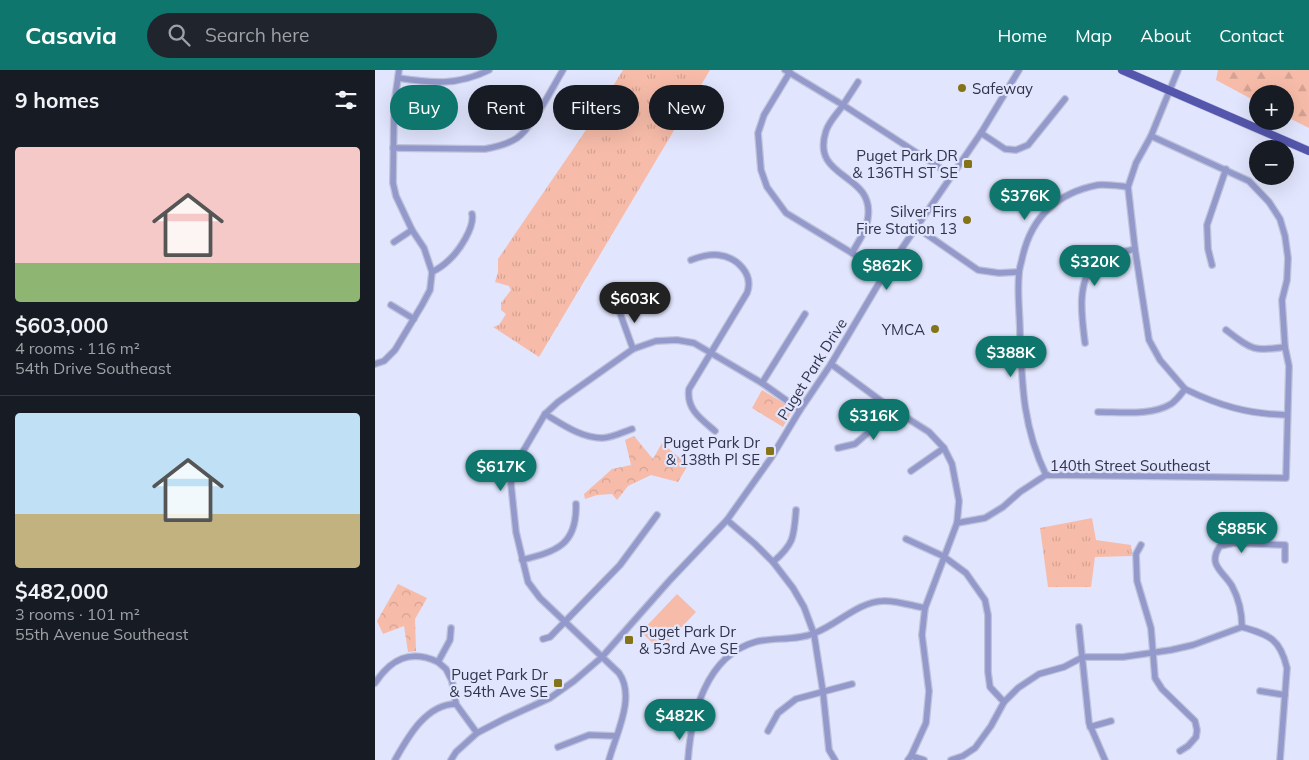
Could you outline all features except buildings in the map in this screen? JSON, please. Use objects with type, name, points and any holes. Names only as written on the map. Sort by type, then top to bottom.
[{"type":"main road","points":[[1123,70],[1309,151]]},
{"type":"street","points":[[375,364],[384,361],[395,350],[430,290],[432,272],[424,248],[412,230],[396,196],[393,183],[394,106],[399,70]]},
{"type":"street","points":[[398,78],[429,83],[454,82],[475,77],[489,70]]},
{"type":"street","points":[[393,148],[492,148],[499,146],[518,137],[531,123],[563,70]]},
{"type":"street","name":"Puget Park Drive","points":[[451,760],[456,752],[477,733],[550,698],[574,681],[602,657],[727,520],[771,458],[831,364],[885,273],[981,134],[1019,70]]},
{"type":"street","points":[[1151,136],[1249,181],[1269,202],[1280,219],[1288,258],[1282,300],[1285,347],[1289,366],[1287,415],[1238,410],[1185,389],[1160,360],[1149,340],[1128,187],[1136,163],[1151,136],[1178,70]]},
{"type":"street","points":[[885,273],[786,213],[767,187],[761,170],[758,133],[764,115],[788,71],[951,175]]},
{"type":"street","points":[[852,252],[865,229],[868,219],[868,207],[862,191],[854,182],[833,169],[824,149],[827,129],[858,82]]},
{"type":"street","points":[[981,134],[1005,149],[1016,150],[1028,145],[1065,99]]},
{"type":"street","points":[[1212,265],[1208,249],[1207,225],[1226,170]]},
{"type":"street","points":[[1047,475],[1029,431],[1023,400],[1019,272],[1026,241],[1037,222],[1049,207],[1067,195],[1099,185],[1128,187]]},
{"type":"street","points":[[432,272],[450,260],[465,240],[473,221],[471,214]]},
{"type":"street","points":[[916,227],[978,270],[999,273],[1019,272]]},
{"type":"street","points":[[394,242],[412,230]]},
{"type":"street","points":[[1085,342],[1080,301],[1088,275],[1095,264],[1109,256],[1135,249]]},
{"type":"street","points":[[691,260],[707,255],[718,255],[742,267],[748,277],[749,286],[747,293],[689,388],[688,396],[693,411],[715,431]]},
{"type":"street","points":[[621,301],[620,313],[633,349]]},
{"type":"street","points":[[391,305],[414,319]]},
{"type":"street","points":[[762,383],[805,314]]},
{"type":"street","points":[[1226,330],[1247,346],[1263,350],[1285,347]]},
{"type":"street","points":[[609,760],[624,712],[626,691],[623,679],[619,673],[540,598],[528,582],[516,532],[511,484],[515,465],[545,414],[558,402],[633,349],[655,341],[677,340],[694,343],[762,383],[800,410]]},
{"type":"street","points":[[831,364],[888,406],[929,432],[944,448],[952,464],[959,501],[957,523],[925,608],[922,635],[929,691],[925,723],[910,758],[925,760]]},
{"type":"street","points":[[1097,412],[1137,412],[1159,409],[1173,403],[1185,389]]},
{"type":"street","points":[[839,448],[855,444],[869,431],[888,406]]},
{"type":"street","points":[[545,414],[587,436],[604,438],[632,429]]},
{"type":"street","name":"140th Street Southeast","points":[[957,523],[985,518],[1047,475],[1286,478],[1287,415]]},
{"type":"street","points":[[911,471],[944,448]]},
{"type":"street","points":[[522,560],[547,554],[565,543],[574,531],[577,515],[576,504]]},
{"type":"street","points":[[773,562],[783,554],[791,543],[796,510]]},
{"type":"street","points":[[543,639],[550,637],[619,565],[657,515]]},
{"type":"street","points":[[727,520],[773,562],[793,588],[803,607],[814,634],[829,750],[835,760]]},
{"type":"street","points":[[906,538],[943,556],[966,573],[985,600],[988,615],[988,672],[990,687],[1004,702]]},
{"type":"street","points":[[1242,627],[1240,605],[1231,585],[1221,574],[1215,563],[1215,554],[1220,546],[1234,543],[1285,544],[1285,560]]},
{"type":"street","points":[[1141,544],[1136,554],[1137,581],[1151,628],[1155,678],[1162,689],[1195,721],[1197,730],[1192,742],[1180,751]]},
{"type":"street","points":[[689,760],[693,724],[705,686],[721,662],[735,650],[756,642],[814,634],[861,607],[883,601],[925,608]]},
{"type":"street","points":[[1079,626],[1090,726],[1105,760]]},
{"type":"street","points":[[951,760],[963,756],[975,748],[991,726],[1004,702],[1018,688],[1039,674],[1064,667],[1083,657],[1123,657],[1152,653],[1193,645],[1242,627],[1273,638],[1284,656],[1287,668],[1280,760]]},
{"type":"street","points":[[438,662],[450,640],[451,628]]},
{"type":"street","points":[[375,683],[383,670],[399,659],[413,656],[427,657],[438,662],[446,669],[452,681],[455,704],[477,733]]},
{"type":"street","points":[[768,730],[778,713],[796,700],[852,684]]},
{"type":"street","points":[[1260,690],[1285,695]]},
{"type":"street","points":[[395,760],[413,732],[429,714],[436,708],[455,704]]},
{"type":"street","points":[[1090,726],[1111,722]]},
{"type":"street","points":[[558,747],[589,735],[616,736]]},
{"type":"green space","points":[[623,70],[710,70],[701,85],[649,85],[649,130],[674,130],[539,357],[493,327],[499,325],[506,314],[501,310],[501,303],[511,290],[509,286],[495,282],[498,272],[498,259],[586,130],[639,130],[639,85],[614,85]]},
{"type":"green space","points":[[1218,70],[1309,70],[1309,128],[1294,120],[1294,85],[1249,85],[1249,98],[1216,80]]},
{"type":"green space","points":[[762,390],[790,407],[792,411],[783,427],[752,408]]},
{"type":"green space","points":[[634,436],[653,459],[662,443],[688,465],[678,482],[651,475],[628,486],[617,500],[612,494],[597,495],[585,499],[584,494],[612,469],[631,465],[625,440]]},
{"type":"green space","points":[[1092,518],[1096,540],[1131,545],[1132,556],[1095,557],[1091,587],[1048,587],[1040,528]]},
{"type":"green space","points":[[398,584],[427,598],[415,619],[416,651],[408,652],[404,626],[383,634],[377,621]]},
{"type":"green space","points":[[677,594],[696,612],[660,650],[641,632]]},
{"type":"place","name":"Safeway","points":[[962,88]]},
{"type":"place","name":"Puget Park DR & 136TH ST SE","points":[[968,164]]},
{"type":"place","name":"Silver Firs Fire Station 13","points":[[967,220]]},
{"type":"place","name":"YMCA","points":[[935,329]]},
{"type":"place","name":"Puget Park Dr & 138th Pl SE","points":[[770,451]]},
{"type":"place","name":"Puget Park Dr & 53rd Ave SE","points":[[629,640]]},
{"type":"place","name":"Puget Park Dr & 54th Ave SE","points":[[558,683]]}]
